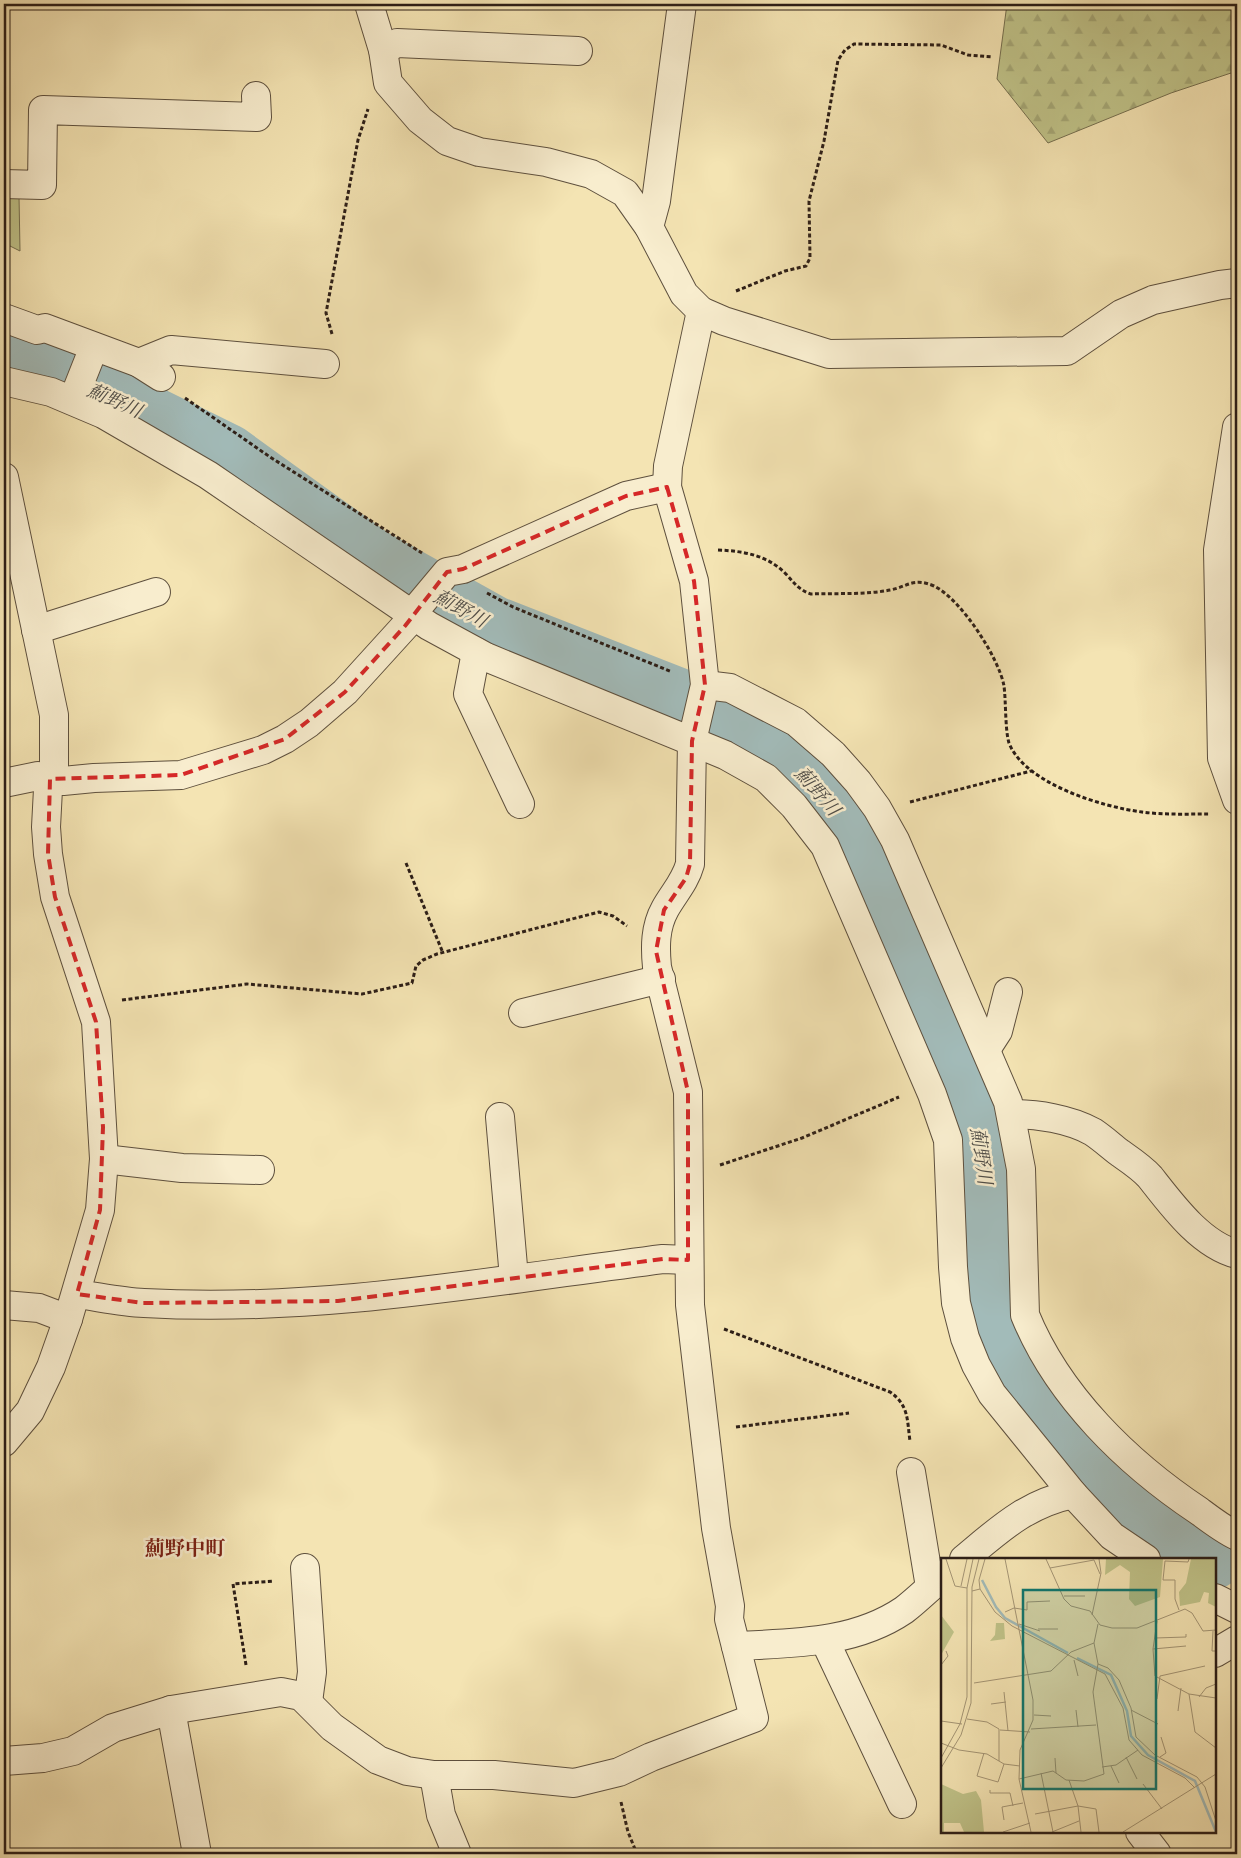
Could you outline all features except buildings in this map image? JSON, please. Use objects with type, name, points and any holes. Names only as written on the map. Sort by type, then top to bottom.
[{"type":"street","points":[[369,4],[383,50],[388,83],[420,120],[447,141],[479,152],[546,162],[591,174],[625,193],[649,227],[684,294],[701,311],[724,321],[829,354],[1067,350],[1121,314],[1153,300],[1237,283]]},
{"type":"street","points":[[649,227],[656,201],[682,4]]},
{"type":"street","points":[[383,50],[397,43],[578,51]]},
{"type":"street","points":[[4,184],[42,185],[43,110],[257,117],[256,96]]},
{"type":"street","points":[[4,1761],[43,1758],[73,1751],[113,1728],[171,1710],[281,1692],[301,1696],[332,1727],[378,1760],[407,1771],[434,1775],[494,1775],[574,1783],[619,1772],[651,1757],[754,1718],[729,1619],[730,1606],[716,1528],[691,1316],[688,1260],[688,1092],[657,967],[656,935],[664,910],[686,878],[690,864],[692,740],[705,685],[694,582],[667,487],[668,466],[701,311]]},
{"type":"street","points":[[4,318],[37,330],[46,328],[150,370],[171,350],[325,364]]},
{"type":"street","points":[[73,400],[94,346]]},
{"type":"street","points":[[4,381],[73,400],[142,435],[208,475],[411,615],[476,652],[594,703],[726,755],[766,778],[794,806],[825,846],[929,1087],[948,1140],[956,1303],[965,1338],[992,1394],[1073,1494],[1112,1536],[1145,1558]]},
{"type":"street","points":[[1236,440],[1228,549],[1222,758],[1237,800]]},
{"type":"street","points":[[4,477],[54,715],[54,766],[50,779],[46,827],[52,880],[70,948],[96,1022],[104,1159],[100,1210],[77,1294],[51,1366],[30,1411],[4,1442]]},
{"type":"street","points":[[4,783],[38,776],[63,781],[180,775],[263,750],[309,723],[345,692],[388,647],[405,626],[411,615],[447,572],[462,570],[626,496],[667,487]]},
{"type":"street","points":[[36,630],[156,592]]},
{"type":"street","points":[[476,652],[468,694],[520,804]]},
{"type":"street","points":[[705,685],[730,688],[796,722],[833,754],[877,808],[895,840],[986,1048],[1011,1114],[1021,1169],[1025,1315],[1043,1353],[1054,1372],[1088,1414],[1122,1449],[1179,1498],[1237,1536]]},
{"type":"street","points":[[523,1013],[661,979]]},
{"type":"street","points":[[986,1048],[998,1031],[1008,992]]},
{"type":"street","points":[[1011,1114],[1028,1114],[1075,1125],[1092,1132],[1149,1176],[1161,1193],[1191,1226],[1228,1252],[1237,1254]]},
{"type":"street","points":[[500,1117],[514,1278]]},
{"type":"street","points":[[104,1159],[182,1168],[260,1170]]},
{"type":"street","points":[[77,1294],[143,1303],[275,1304],[338,1301],[663,1259],[688,1260]]},
{"type":"street","points":[[4,1305],[39,1308],[68,1319]]},
{"type":"street","points":[[736,1646],[825,1641],[870,1627],[903,1610],[936,1582],[911,1472]]},
{"type":"street","points":[[965,1558],[1013,1519],[1030,1508],[1073,1494]]},
{"type":"street","points":[[305,1573],[312,1672],[308,1702]]},
{"type":"street","points":[[1216,1598],[1237,1609]]},
{"type":"street","points":[[1216,1652],[1237,1640]]},
{"type":"street","points":[[825,1641],[902,1804]]},
{"type":"street","points":[[171,1710],[197,1854]]},
{"type":"street","points":[[434,1775],[441,1815],[457,1854]]},
{"type":"street","points":[[1141,1833],[1157,1854]]},
{"type":"path","points":[[701,311],[726,295],[785,271],[806,266],[810,258],[808,201],[824,141],[838,60],[845,50],[854,44],[941,45],[968,55],[993,57]]},
{"type":"path","points":[[333,337],[326,314],[358,140],[372,98],[388,83]]},
{"type":"path","points":[[150,370],[161,385],[189,400],[270,457],[439,564],[447,572],[513,607],[705,685]]},
{"type":"path","points":[[687,552],[729,551],[752,554],[770,561],[801,591],[811,594],[892,590],[906,583],[934,587],[954,603],[969,619],[998,665],[1003,684],[1009,743],[1031,771],[1057,786],[1106,806],[1144,812],[1212,814]]},
{"type":"path","points":[[877,808],[890,807],[1031,771]]},
{"type":"path","points":[[406,862],[444,953]]},
{"type":"path","points":[[91,1004],[247,984],[362,994],[412,983],[416,966],[423,960],[599,912],[613,916],[626,925],[631,932]]},
{"type":"path","points":[[688,1175],[802,1138],[881,1104],[929,1087]]},
{"type":"path","points":[[691,1316],[890,1392],[900,1399],[906,1411],[912,1460],[911,1472]]},
{"type":"path","points":[[704,1431],[849,1413]]},
{"type":"path","points":[[252,1696],[232,1584],[305,1573]]},
{"type":"path","points":[[619,1772],[622,1812],[637,1854]]},
{"type":"highlighted area","points":[[667,487],[694,581],[705,685],[692,741],[690,864],[686,878],[664,910],[656,951],[688,1092],[688,1260],[663,1259],[338,1301],[143,1303],[77,1294],[100,1210],[103,1127],[96,1022],[55,897],[48,854],[50,779],[181,775],[285,739],[345,692],[405,626],[447,572],[463,569],[626,496]]},
{"type":"green space","points":[[1007,4],[1237,4],[1237,71],[1171,93],[1048,143],[997,79]]},
{"type":"green space","points":[[4,196],[19,196],[20,251],[4,243]]},
{"type":"waterway","name":"薊野川","points":[[4,354],[105,394],[227,454],[371,558],[493,626],[677,698],[747,731],[771,745],[803,769],[825,794],[859,841],[949,1042],[978,1122],[986,1156],[990,1299],[998,1331],[1014,1363],[1066,1437],[1132,1506],[1171,1535],[1211,1558]]},
{"type":"district","name":"薊野中町","points":[[185,1548]]}]
